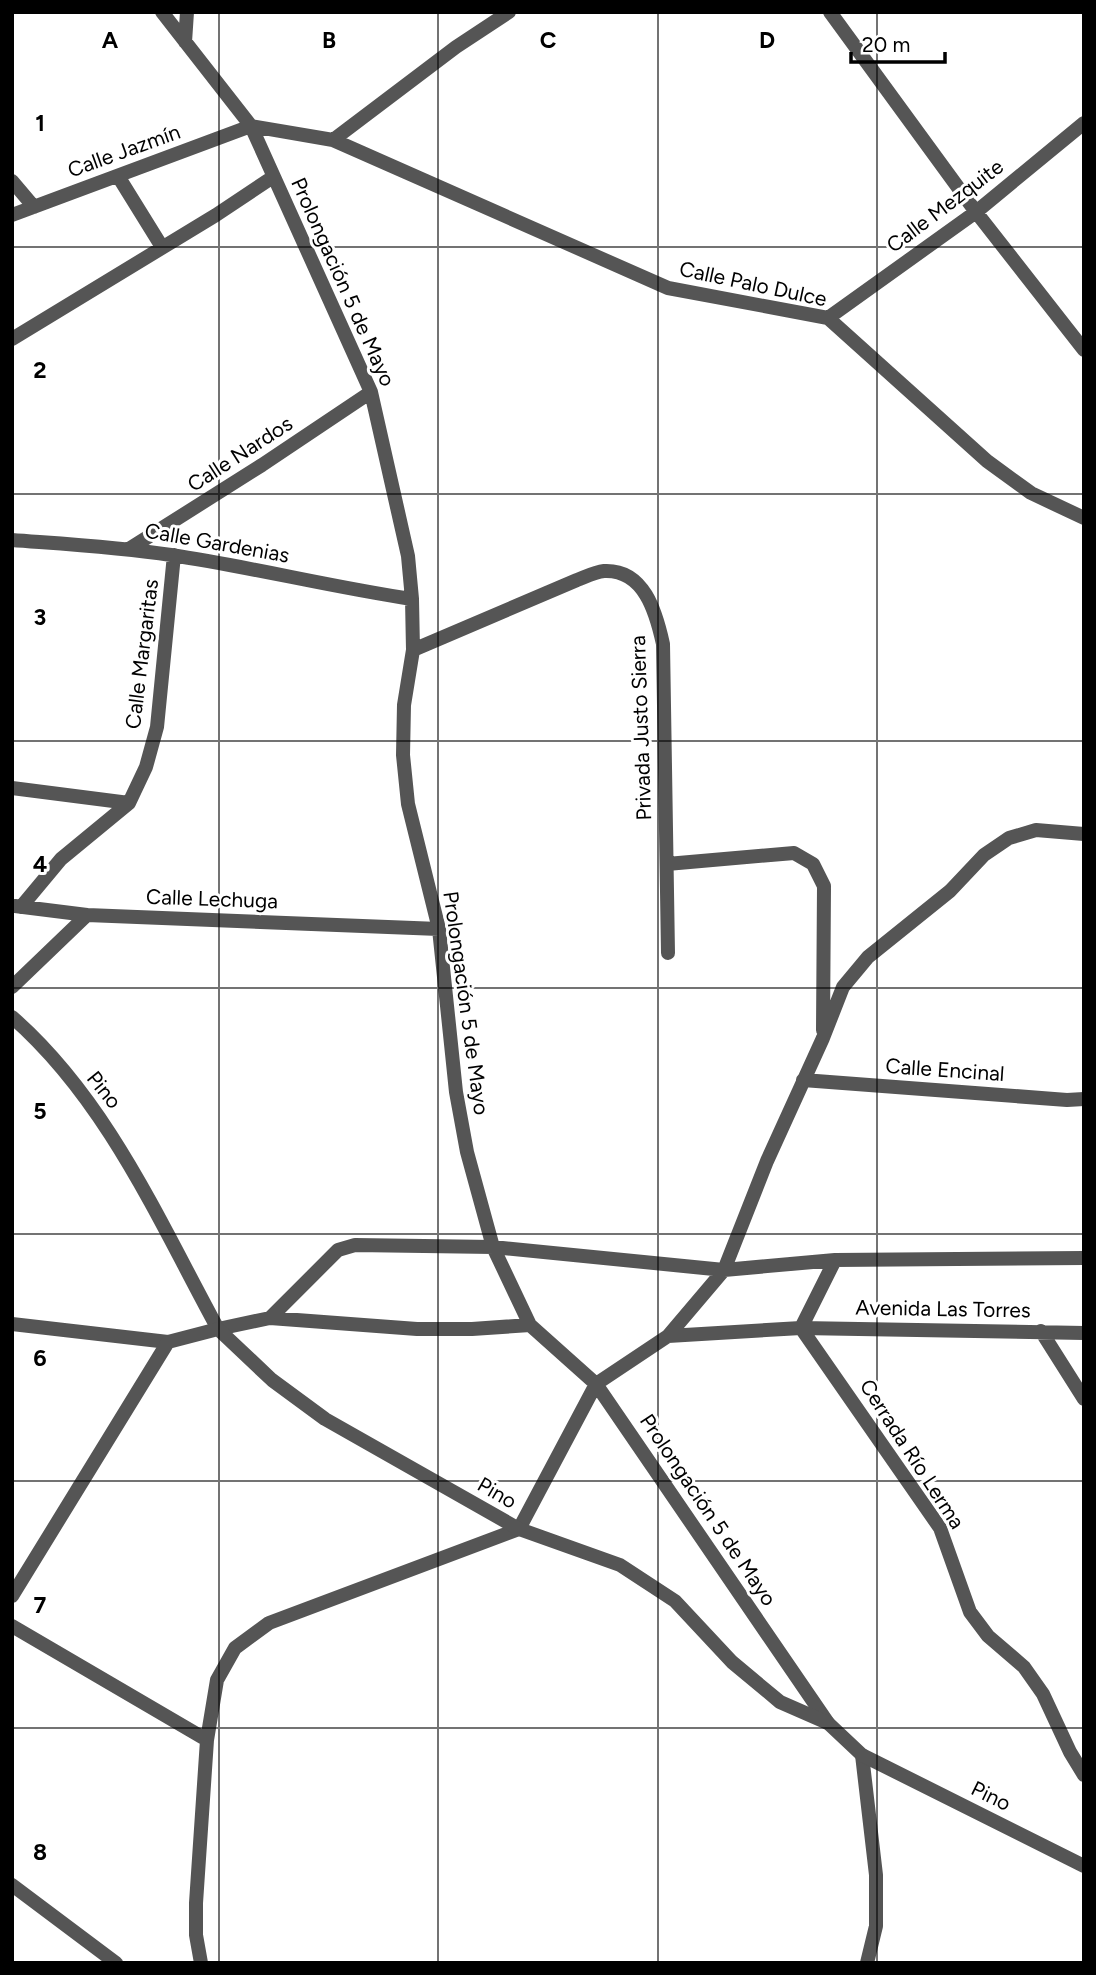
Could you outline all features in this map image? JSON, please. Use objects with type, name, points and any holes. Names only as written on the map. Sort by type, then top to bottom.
[{"type":"street","name":"Prolongación 5 de Mayo","points":[[162,12],[251,126],[371,392],[408,556],[412,599],[413,650],[404,705],[402,755],[408,804],[439,929],[456,1092],[467,1152],[493,1247],[530,1325],[596,1384],[828,1723]]},
{"type":"street","points":[[185,42],[187,12]]},
{"type":"street","points":[[333,140],[456,47],[509,12]]},
{"type":"street","points":[[830,12],[976,212],[1084,349]]},
{"type":"street","name":"Calle Mezquite","points":[[828,318],[976,212],[1084,122]]},
{"type":"street","name":"Calle Palo Dulce","points":[[251,126],[333,140],[668,288],[828,318],[987,461],[1031,493],[1084,518]]},
{"type":"street","name":"Calle Jazmín","points":[[12,215],[251,126]]},
{"type":"street","points":[[118,176],[162,247]]},
{"type":"street","points":[[12,340],[273,177]]},
{"type":"street","points":[[12,181],[34,207]]},
{"type":"street","name":"Calle Nardos","points":[[129,549],[262,466],[371,392]]},
{"type":"street","name":"Calle Gardenias","points":[[12,540],[174,555],[412,599]]},
{"type":"street","name":"Calle Margaritas","points":[[129,803],[146,767],[157,727],[174,555]]},
{"type":"street","name":"Privada Justo Sierra","points":[[413,650],[603,571],[628,574],[643,590],[652,607],[663,644],[668,953]]},
{"type":"street","points":[[12,788],[129,803]]},
{"type":"street","points":[[17,906],[61,859],[129,803]]},
{"type":"street","points":[[201,1963],[196,1935],[196,1903],[207,1740],[217,1680],[235,1648],[270,1623],[519,1530],[596,1384],[668,1336],[724,1269],[767,1161],[844,986],[868,957],[950,891],[984,855],[1009,838],[1036,830],[1084,834]]},
{"type":"street","points":[[667,864],[794,853],[813,864],[824,886],[823,1038]]},
{"type":"street","name":"Calle Lechuga","points":[[17,906],[87,915],[439,929]]},
{"type":"street","points":[[12,986],[87,915]]},
{"type":"street","name":"Pino","points":[[12,1017],[35,1037],[108,1128],[218,1329],[272,1380],[325,1419],[519,1530],[620,1565],[675,1601],[732,1661],[780,1702],[828,1723],[862,1755],[1084,1866]]},
{"type":"street","name":"Calle Encinal","points":[[803,1080],[1067,1100],[1084,1099]]},
{"type":"street","points":[[270,1318],[338,1250],[355,1245],[493,1247],[724,1269],[835,1260],[1084,1258]]},
{"type":"street","points":[[801,1328],[835,1260]]},
{"type":"street","points":[[12,1324],[168,1342],[270,1318],[417,1329],[530,1325]]},
{"type":"street","name":"Avenida Las Torres","points":[[668,1336],[801,1328],[1084,1333]]},
{"type":"street","name":"Cerrada Río Lerma","points":[[801,1328],[940,1528],[970,1612],[988,1636],[1024,1667],[1043,1694],[1070,1752],[1084,1775]]},
{"type":"street","points":[[1041,1331],[1084,1399]]},
{"type":"street","points":[[12,1596],[168,1342]]},
{"type":"street","points":[[12,1626],[207,1740]]},
{"type":"street","points":[[862,1755],[876,1875],[876,1926],[867,1963]]},
{"type":"street","points":[[12,1885],[116,1963]]}]
